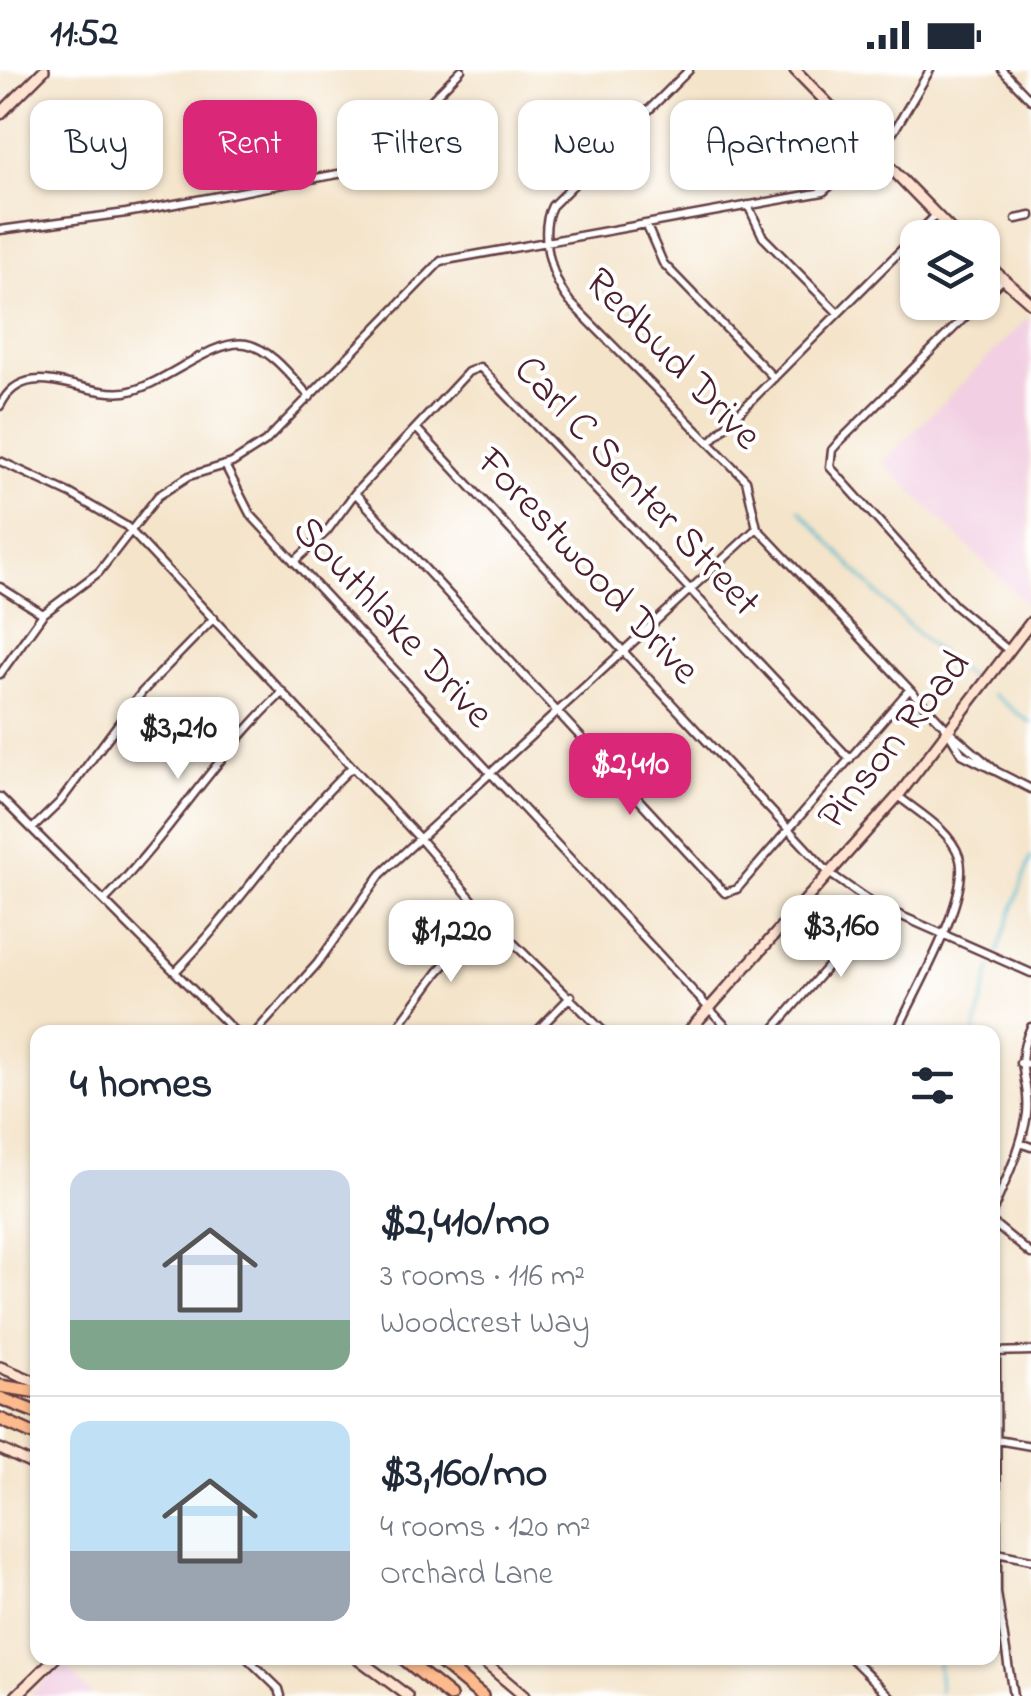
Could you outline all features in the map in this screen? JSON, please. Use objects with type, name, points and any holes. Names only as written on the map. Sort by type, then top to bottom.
[{"type":"highway","points":[[0,1386],[30,1391]]},
{"type":"highway","points":[[0,1398],[30,1411]]},
{"type":"highway","points":[[0,1420],[30,1433]]},
{"type":"highway","points":[[412,1665],[450,1696]]},
{"type":"highway","points":[[444,1665],[482,1696]]},
{"type":"main road","points":[[0,114],[44,70]]},
{"type":"main road","points":[[795,70],[824,100]]},
{"type":"main road","points":[[894,172],[941,220]]},
{"type":"main road","points":[[1000,275],[1031,303]]},
{"type":"main road","name":"Pinson Road","points":[[695,1025],[898,796],[1031,622]]},
{"type":"main road","points":[[0,1367],[30,1380]]},
{"type":"main road","points":[[0,1449],[30,1462]]},
{"type":"main road","points":[[16,1696],[48,1665]]},
{"type":"main road","points":[[366,1665],[408,1696]]},
{"type":"main road","points":[[487,1665],[524,1696]]},
{"type":"street","points":[[0,230],[126,213],[349,172],[405,127],[461,70]]},
{"type":"street","name":"Redbud Drive","points":[[689,70],[552,206],[548,240],[562,292],[746,480],[757,528],[909,690],[949,732],[965,740],[995,770],[1031,790]]},
{"type":"street","points":[[894,130],[930,70]]},
{"type":"street","points":[[1002,70],[1031,100]]},
{"type":"street","points":[[0,674],[44,614],[99,572],[129,529],[174,484],[225,466],[265,442],[441,260],[825,190]]},
{"type":"street","points":[[748,205],[756,228],[836,312]]},
{"type":"street","points":[[710,442],[936,215]]},
{"type":"street","points":[[1016,219],[1031,216]]},
{"type":"street","points":[[646,224],[663,264],[774,378]]},
{"type":"street","points":[[1000,282],[1004,278]]},
{"type":"street","points":[[962,320],[839,442],[832,450],[830,468],[954,605],[1008,650]]},
{"type":"street","points":[[0,406],[13,387],[32,379],[91,392],[135,390],[233,344],[258,348],[310,398]]},
{"type":"street","name":"Carl C Senter Street","points":[[294,562],[327,532],[355,494],[468,372],[485,368],[559,454],[850,758]]},
{"type":"street","name":"Forestwood Drive","points":[[416,428],[830,873],[872,903],[1031,973]]},
{"type":"street","points":[[0,461],[84,500],[129,529],[420,839],[488,918],[598,1025]]},
{"type":"street","name":"Southlake Drive","points":[[225,466],[239,501],[724,1025]]},
{"type":"street","points":[[355,494],[726,893],[737,889],[909,690]]},
{"type":"street","points":[[262,1025],[316,964],[371,886],[757,528]]},
{"type":"street","points":[[0,587],[44,614]]},
{"type":"street","points":[[32,829],[60,802],[142,692],[214,618]]},
{"type":"street","points":[[104,901],[160,840],[232,742],[283,692]]},
{"type":"street","points":[[175,972],[231,912],[299,820],[352,767]]},
{"type":"street","points":[[0,796],[228,1025]]},
{"type":"street","points":[[898,796],[945,834],[958,852],[960,884],[900,1025]]},
{"type":"street","points":[[777,1025],[852,938],[872,903]]},
{"type":"street","points":[[399,1025],[438,972],[488,918]]},
{"type":"street","points":[[543,1025],[571,996]]},
{"type":"street","points":[[1000,1194],[1020,1143],[1028,1105],[1020,1063],[1031,1027]]},
{"type":"street","points":[[1020,1063],[1031,1064]]},
{"type":"street","points":[[1020,1143],[1031,1146]]},
{"type":"street","points":[[1000,1227],[1031,1254]]},
{"type":"street","points":[[1000,1352],[1031,1351]]},
{"type":"street","points":[[1000,1440],[1031,1446]]},
{"type":"street","points":[[1000,1553],[1031,1560]]},
{"type":"street","points":[[1000,1612],[1013,1696]]},
{"type":"street","points":[[254,1665],[279,1688],[281,1696]]},
{"type":"street","points":[[858,1665],[890,1696]]},
{"type":"shaded area","points":[[1028,318],[1031,321],[1028,606],[883,462]]},
{"type":"shaded area","points":[[64,1665],[93,1696],[29,1696]]},
{"type":"waterway","points":[[799,509],[905,621],[975,681]]},
{"type":"waterway","points":[[992,694],[1031,723]]},
{"type":"waterway","points":[[998,952],[1031,857]]},
{"type":"waterway","points":[[977,1025],[991,968]]},
{"type":"waterway","points":[[938,1665],[940,1692]]}]
